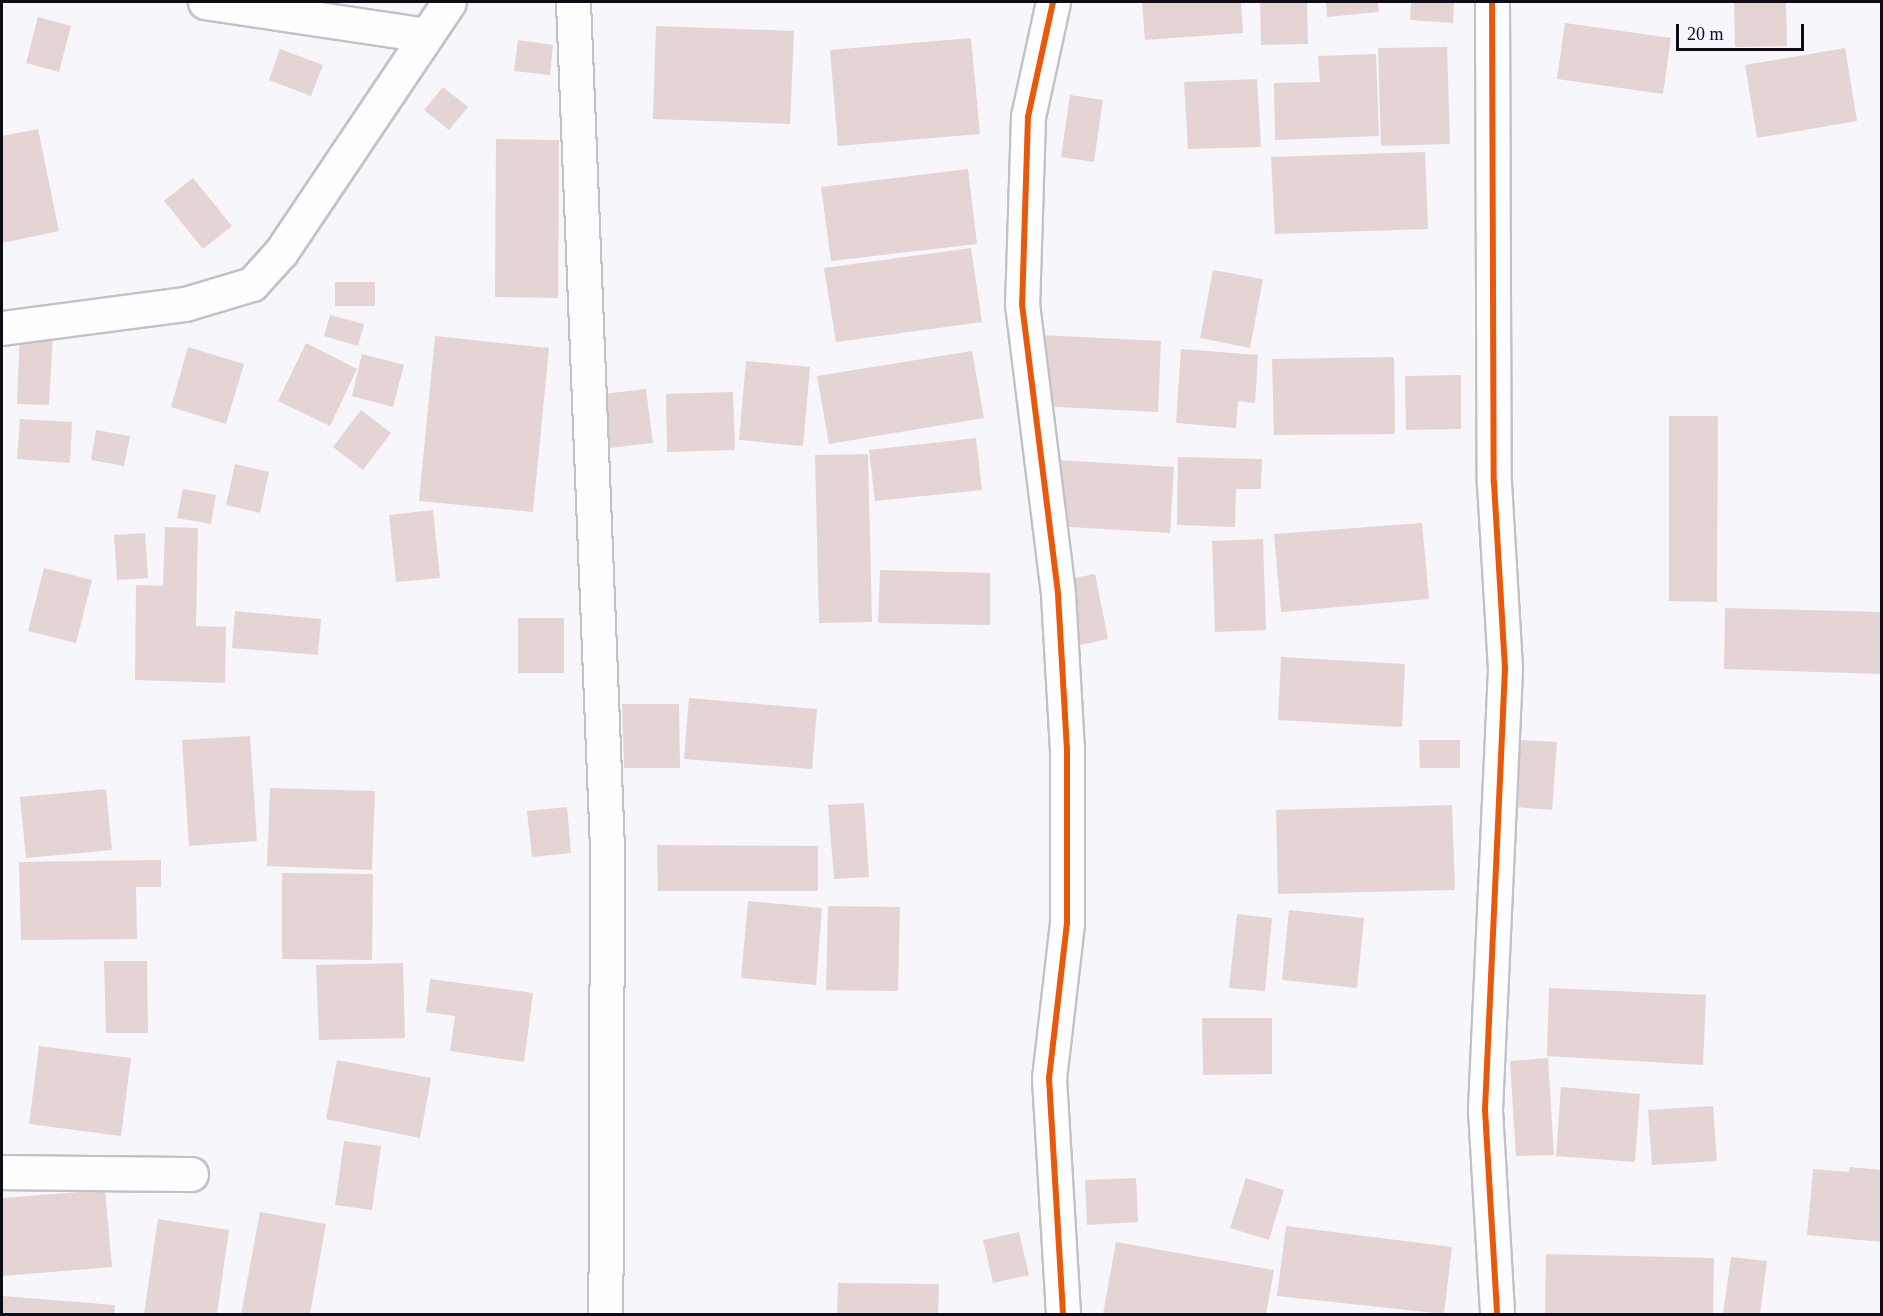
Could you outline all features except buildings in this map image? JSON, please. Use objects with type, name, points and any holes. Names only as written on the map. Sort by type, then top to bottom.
[{"type":"street","points":[[205,2],[426,35]]},
{"type":"street","points":[[2,328],[185,304],[252,284],[281,252],[449,2]]},
{"type":"street","points":[[573,2],[607,849],[605,1314]]},
{"type":"street","points":[[1053,2],[1028,117],[1023,304],[1058,594],[1067,748],[1067,923],[1049,1078],[1063,1314]]},
{"type":"street","points":[[1492,2],[1494,483],[1505,669],[1485,1110],[1497,1314]]},
{"type":"street","points":[[2,1172],[191,1174]]},
{"type":"cycle path","points":[[1053,2],[1028,117],[1022,304],[1058,594],[1067,748],[1067,923],[1049,1078],[1063,1314]]},
{"type":"cycle path","points":[[1492,2],[1494,483],[1505,669],[1485,1110],[1497,1314]]}]
